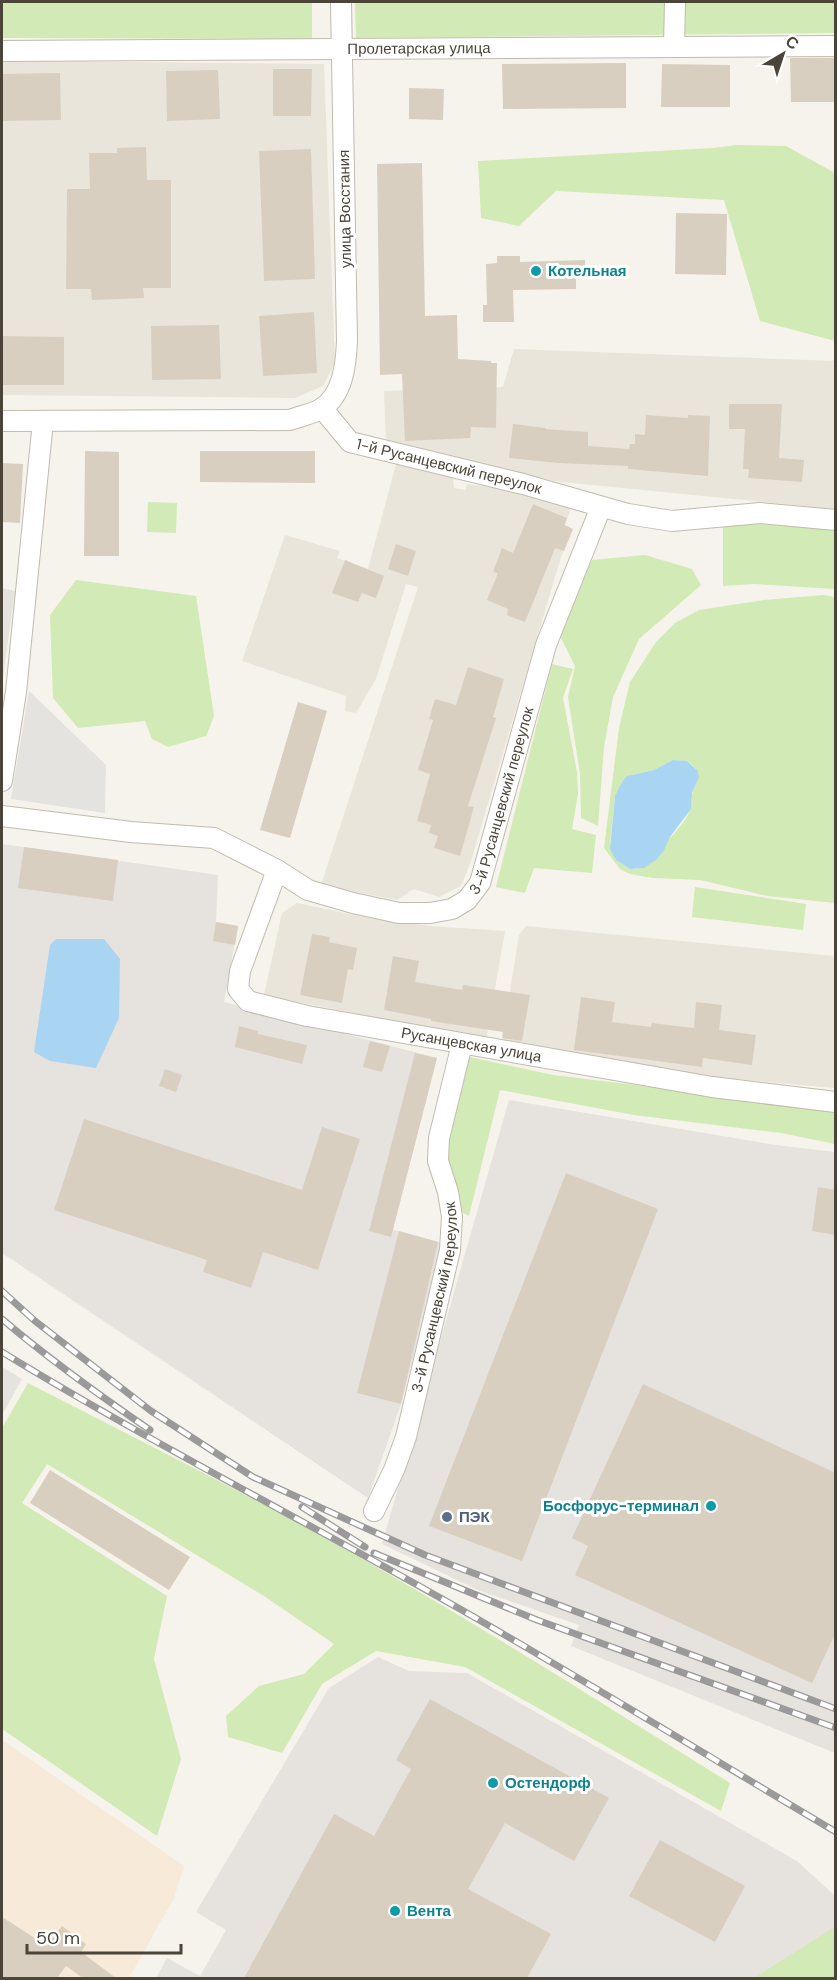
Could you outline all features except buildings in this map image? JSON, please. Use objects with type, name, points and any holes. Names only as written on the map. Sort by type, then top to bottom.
[{"type":"street","name":"улица Восстания","points":[[322,408],[336,392],[346,369],[341,2]]},
{"type":"street","points":[[674,47],[675,2]]},
{"type":"street","name":"Пролетарская улица","points":[[2,51],[836,46]]},
{"type":"street","points":[[2,421],[290,420],[322,408]]},
{"type":"street","name":"1-й Русанцевский переулок","points":[[322,408],[350,442],[523,484],[628,514],[672,521],[760,513],[836,520]]},
{"type":"street","points":[[2,781],[16,692],[44,422]]},
{"type":"street","name":"3-й Русанцевский переулок","points":[[2,816],[131,832],[214,838],[277,870],[308,890],[399,913],[430,913],[452,909],[467,900],[480,884],[546,645],[600,507]]},
{"type":"street","name":"Русанцевская улица","points":[[277,870],[240,971],[238,989],[248,1001],[307,1016],[712,1087],[836,1102]]},
{"type":"street","name":"3-й Русанцевский переулок","points":[[374,1511],[394,1470],[406,1437],[450,1250],[452,1217],[448,1192],[438,1161],[439,1138],[462,1044]]},
{"type":"shaded area","points":[[2,61],[324,64],[335,363],[323,386],[295,398],[2,395]]},
{"type":"shaded area","points":[[514,349],[835,361],[835,509],[562,482],[444,460],[435,452],[386,443],[384,391],[503,387]]},
{"type":"shaded area","points":[[396,464],[453,478],[454,488],[465,490],[467,484],[532,493],[571,508],[565,525],[573,529],[561,557],[471,861],[461,886],[439,897],[414,889],[397,900],[321,885],[418,587],[406,584],[376,679],[356,713],[345,711],[346,696],[242,661],[285,535],[340,551],[337,558],[368,569]]},
{"type":"shaded area","points":[[2,588],[15,591],[2,684]]},
{"type":"shaded area","points":[[29,691],[106,765],[105,813],[11,799]]},
{"type":"shaded area","points":[[2,844],[218,875],[216,922],[238,926],[224,1002],[437,1058],[393,1230],[443,1243],[401,1404],[368,1498],[2,1253]]},
{"type":"shaded area","points":[[297,903],[369,918],[431,926],[505,931],[486,1040],[264,995],[282,913]]},
{"type":"shaded area","points":[[526,926],[835,956],[835,1088],[691,1075],[502,1041],[519,935]]},
{"type":"shaded area","points":[[509,1100],[776,1145],[835,1152],[835,1753],[571,1646],[579,1625],[480,1591],[382,1544]]},
{"type":"shaded area","points":[[2,1367],[22,1379],[2,1415]]},
{"type":"shaded area","points":[[378,1657],[409,1671],[467,1673],[797,1861],[835,1896],[835,1978],[156,1978],[167,1958],[200,1976],[226,1930],[196,1912],[329,1688]]},
{"type":"shaded area","points":[[2,1740],[184,1866],[174,1898],[129,1978],[2,1978]]},
{"type":"green space","points":[[2,2],[312,2],[312,39],[2,38]]},
{"type":"green space","points":[[355,2],[835,2],[835,33],[356,38]]},
{"type":"green space","points":[[737,145],[786,146],[835,173],[835,341],[760,321],[724,200],[556,191],[519,226],[481,218],[478,161]]},
{"type":"green space","points":[[148,502],[177,503],[176,533],[147,532]]},
{"type":"green space","points":[[723,522],[835,529],[835,589],[754,584],[723,586]]},
{"type":"green space","points":[[645,555],[692,569],[701,585],[639,639],[613,697],[604,747],[598,826],[581,818],[580,774],[568,697],[575,666],[558,632],[571,600],[592,560]]},
{"type":"green space","points":[[76,580],[196,596],[214,716],[206,736],[168,747],[152,739],[145,721],[78,728],[53,698],[50,615]]},
{"type":"green space","points":[[823,595],[835,597],[835,903],[767,896],[700,880],[653,878],[630,874],[620,869],[604,848],[619,728],[630,682],[656,642],[675,623],[699,610],[764,600]],"holes":[[[673,760],[687,761],[692,764],[698,775],[687,817],[667,841],[638,869],[630,869],[616,860],[610,845],[615,796],[631,775],[654,770]]]},
{"type":"green space","points":[[552,664],[573,669],[563,698],[577,772],[578,794],[572,829],[596,835],[592,873],[534,868],[525,893],[496,887]]},
{"type":"green space","points":[[695,887],[806,904],[803,930],[692,917]]},
{"type":"green space","points":[[465,1056],[553,1075],[835,1109],[835,1144],[781,1133],[634,1115],[500,1090],[469,1216],[454,1208],[443,1157]]},
{"type":"green space","points":[[28,1383],[306,1527],[565,1680],[730,1783],[721,1811],[465,1667],[376,1651],[322,1684],[282,1753],[228,1737],[226,1716],[259,1686],[304,1674],[334,1644],[264,1596],[47,1464],[22,1503],[167,1596],[154,1659],[181,1759],[157,1836],[2,1729],[2,1428]]},
{"type":"green space","points":[[833,1928],[835,1978],[754,1978]]},
{"type":"water","points":[[673,760],[687,761],[697,770],[699,777],[692,793],[691,809],[657,859],[644,868],[630,869],[616,860],[610,849],[615,796],[627,776],[654,770]]},
{"type":"water","points":[[56,939],[104,939],[120,959],[119,1018],[96,1068],[50,1061],[34,1052],[50,945]]},
{"type":"railway","points":[[2,1291],[35,1321],[151,1411],[253,1477],[425,1555],[836,1709]]},
{"type":"railway","points":[[2,1319],[74,1376],[150,1430]]},
{"type":"railway","points":[[2,1352],[60,1387],[474,1617],[836,1832]]},
{"type":"railway","points":[[302,1507],[365,1547]]},
{"type":"railway","points":[[374,1553],[537,1620],[836,1728]]},
{"type":"place","name":"Котельная","points":[[536,271]]},
{"type":"place","name":"Босфорус-терминал","points":[[711,1506]]},
{"type":"place","name":"ПЭК","points":[[447,1517]]},
{"type":"place","name":"Остендорф","points":[[493,1783]]},
{"type":"place","name":"Вента","points":[[395,1911]]}]
